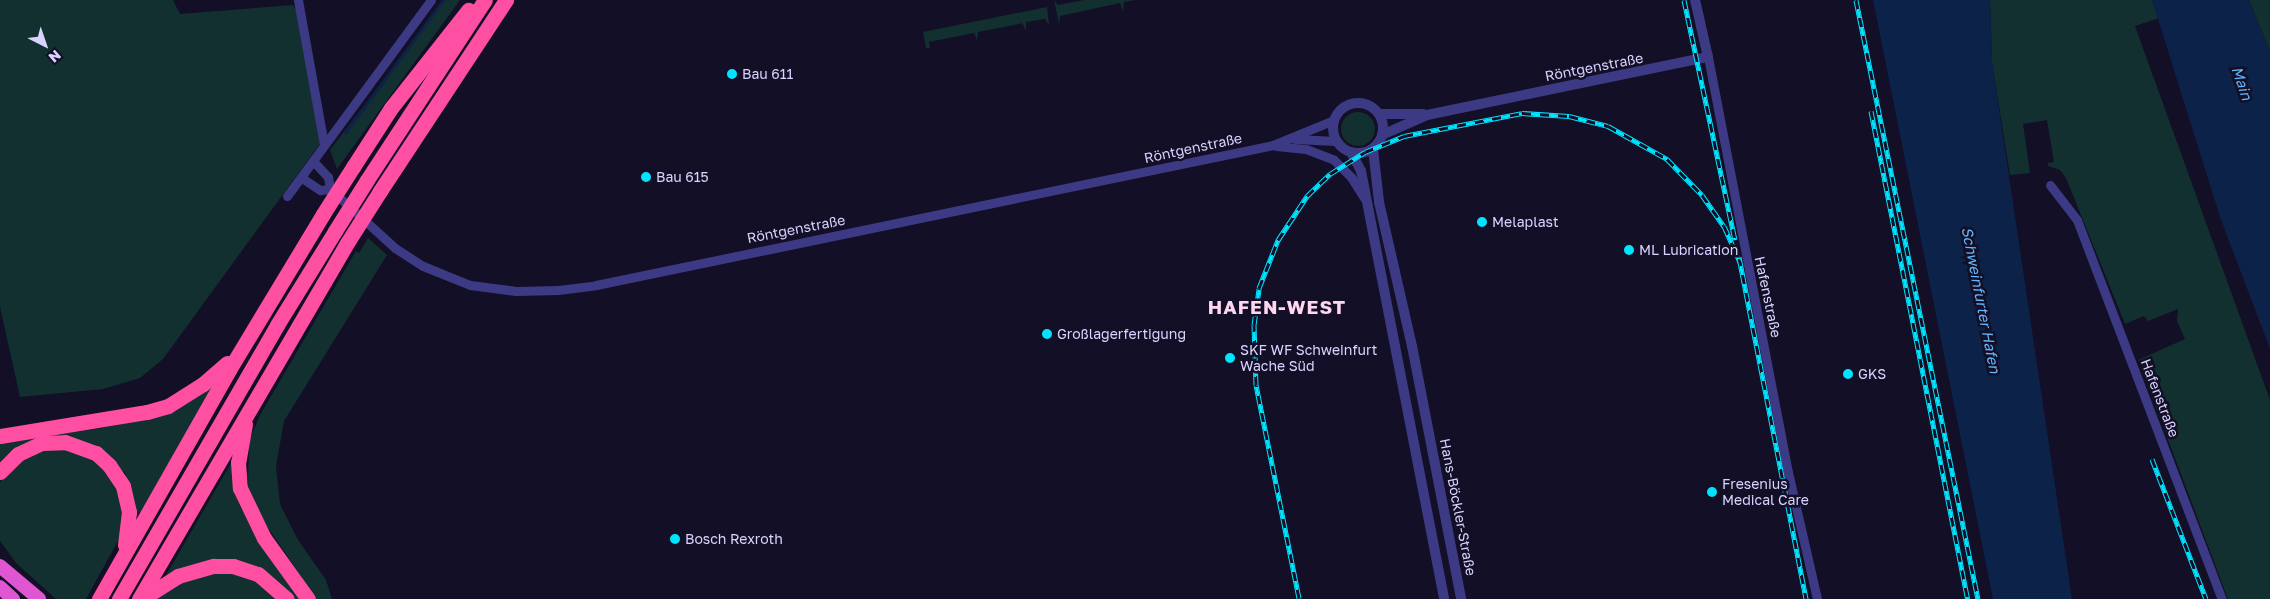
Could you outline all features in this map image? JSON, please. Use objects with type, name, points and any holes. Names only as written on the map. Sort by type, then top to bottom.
[{"type":"highway","points":[[103,593],[242,348],[323,214],[428,57],[478,0]]},
{"type":"highway","points":[[120,598],[276,325],[367,180],[485,0]]},
{"type":"highway","points":[[140,599],[250,406],[347,243],[506,0]]},
{"type":"highway","points":[[0,436],[147,412],[168,406],[203,384],[242,348]]},
{"type":"highway","points":[[250,406],[238,462],[240,488],[264,538],[308,599]]},
{"type":"highway","points":[[0,472],[18,454],[42,444],[65,442],[96,454],[109,465],[123,486],[129,512],[124,556]]},
{"type":"highway","points":[[0,566],[39,599]]},
{"type":"highway","points":[[140,599],[178,576],[214,566],[233,566],[258,574],[287,599]]},
{"type":"highway","points":[[0,587],[14,599]]},
{"type":"street","points":[[298,0],[324,145]]},
{"type":"street","points":[[287,196],[314,162],[324,145],[431,0]]},
{"type":"street","name":"Hafenstraße","points":[[1695,0],[1726,140],[1732,188],[1804,550],[1817,599]]},
{"type":"street","name":"Röntgenstraße","points":[[1382,134],[1426,115],[1708,57]]},
{"type":"street","points":[[1351,152],[1365,152],[1373,149],[1382,134],[1379,114],[1367,104],[1352,103],[1344,106],[1334,120],[1336,141],[1351,152],[1361,171],[1366,204],[1412,423],[1444,599]]},
{"type":"street","name":"Röntgenstraße","points":[[1379,114],[1426,115]]},
{"type":"street","name":"Röntgenstraße","points":[[314,162],[328,178],[330,190],[395,248],[444,275],[470,285],[507,290],[558,290],[596,285],[1273,145],[1334,120]]},
{"type":"street","name":"Röntgenstraße","points":[[1293,138],[1336,141]]},
{"type":"street","points":[[1273,145],[1306,149],[1334,160],[1351,177],[1366,204]]},
{"type":"street","name":"Hans-Böckler-Straße","points":[[1373,149],[1379,202],[1412,346],[1461,599]]},
{"type":"street","name":"Röntgenstraße","points":[[302,178],[320,190],[330,190]]},
{"type":"street","name":"Hafenstraße","points":[[2050,185],[2077,220],[2222,599]]},
{"type":"street","points":[[1382,282],[1398,279]]},
{"type":"street","points":[[1397,349],[1412,346]]},
{"type":"street","points":[[1412,423],[1427,421]]},
{"type":"green space","points":[[0,0],[173,0],[180,14],[293,5],[299,12],[321,142],[163,359],[140,378],[103,389],[20,397],[0,307]]},
{"type":"green space","points":[[445,0],[460,0],[337,169],[330,150]]},
{"type":"green space","points":[[1054,0],[1058,5],[1084,0],[1136,0],[1124,2],[1123,11],[1120,3],[1060,16],[1059,24]]},
{"type":"green space","points":[[1990,0],[2152,0],[2159,18],[2135,26],[2270,400],[2270,599],[2228,599],[2138,360],[2185,339],[2177,321],[2178,309],[2148,321],[2144,316],[2125,324],[2066,178],[2060,170],[2048,166],[2048,163],[2054,162],[2047,120],[2023,124],[2030,173],[2010,175],[1992,62]]},
{"type":"green space","points":[[2249,0],[2270,0],[2270,52]]},
{"type":"green space","points":[[1047,7],[1049,25],[1045,19],[1026,22],[1026,31],[1022,23],[978,32],[977,40],[974,33],[929,42],[930,48],[926,48],[923,32]]},
{"type":"green space","points":[[1358,112],[1370,117],[1375,129],[1370,141],[1358,146],[1346,141],[1341,129],[1346,117]]},
{"type":"green space","points":[[368,238],[387,255],[284,421],[276,466],[280,504],[298,540],[326,580],[332,599],[312,599],[301,576],[258,513],[248,486],[249,441],[260,415],[356,251],[359,253]]},
{"type":"green space","points":[[215,383],[140,513],[137,512],[125,473],[95,445],[15,449],[0,462],[0,442],[97,429],[167,414]]},
{"type":"green space","points":[[51,447],[84,454],[104,467],[121,494],[123,532],[86,599],[56,599],[16,563],[0,541],[0,483],[3,477],[23,457]]},
{"type":"green space","points":[[235,456],[235,464],[301,599],[292,599],[234,563],[165,577]]},
{"type":"green space","points":[[226,571],[245,574],[283,599],[158,599],[165,591],[190,577]]},
{"type":"water","name":"Schweinfurter Hafen","points":[[1873,0],[1990,0],[1992,62],[2072,599],[1993,599]]},
{"type":"water","name":"Main","points":[[2152,0],[2249,0],[2270,52],[2270,349],[2220,217]]},
{"type":"waterway","points":[[345,133],[443,0]]},
{"type":"railway","points":[[1684,0],[1735,240]]},
{"type":"railway","points":[[1856,0],[1978,599]]},
{"type":"railway","points":[[1871,111],[1968,599]]},
{"type":"railway","points":[[1299,598],[1256,385],[1254,325],[1259,288],[1278,240],[1307,196],[1330,174],[1365,152],[1404,136],[1522,113],[1569,116],[1608,126],[1667,159],[1702,195],[1724,226],[1740,262]]},
{"type":"railway","points":[[1739,257],[1806,599]]},
{"type":"railway","points":[[2152,459],[2206,599]]},
{"type":"place","name":"Bau 611","points":[[732,74]]},
{"type":"place","name":"Bau 615","points":[[646,177]]},
{"type":"place","name":"Melaplast","points":[[1482,222]]},
{"type":"place","name":"ML Lubrication","points":[[1629,250]]},
{"type":"place","name":"Großlagerfertigung","points":[[1047,334]]},
{"type":"place","name":"SKF WF Schweinfurt Wache Süd","points":[[1230,358]]},
{"type":"place","name":"GKS","points":[[1848,374]]},
{"type":"place","name":"Fresenius Medical Care","points":[[1712,492]]},
{"type":"place","name":"Bosch Rexroth","points":[[675,539]]},
{"type":"district","name":"HAFEN-WEST","points":[[1277,307]]}]
